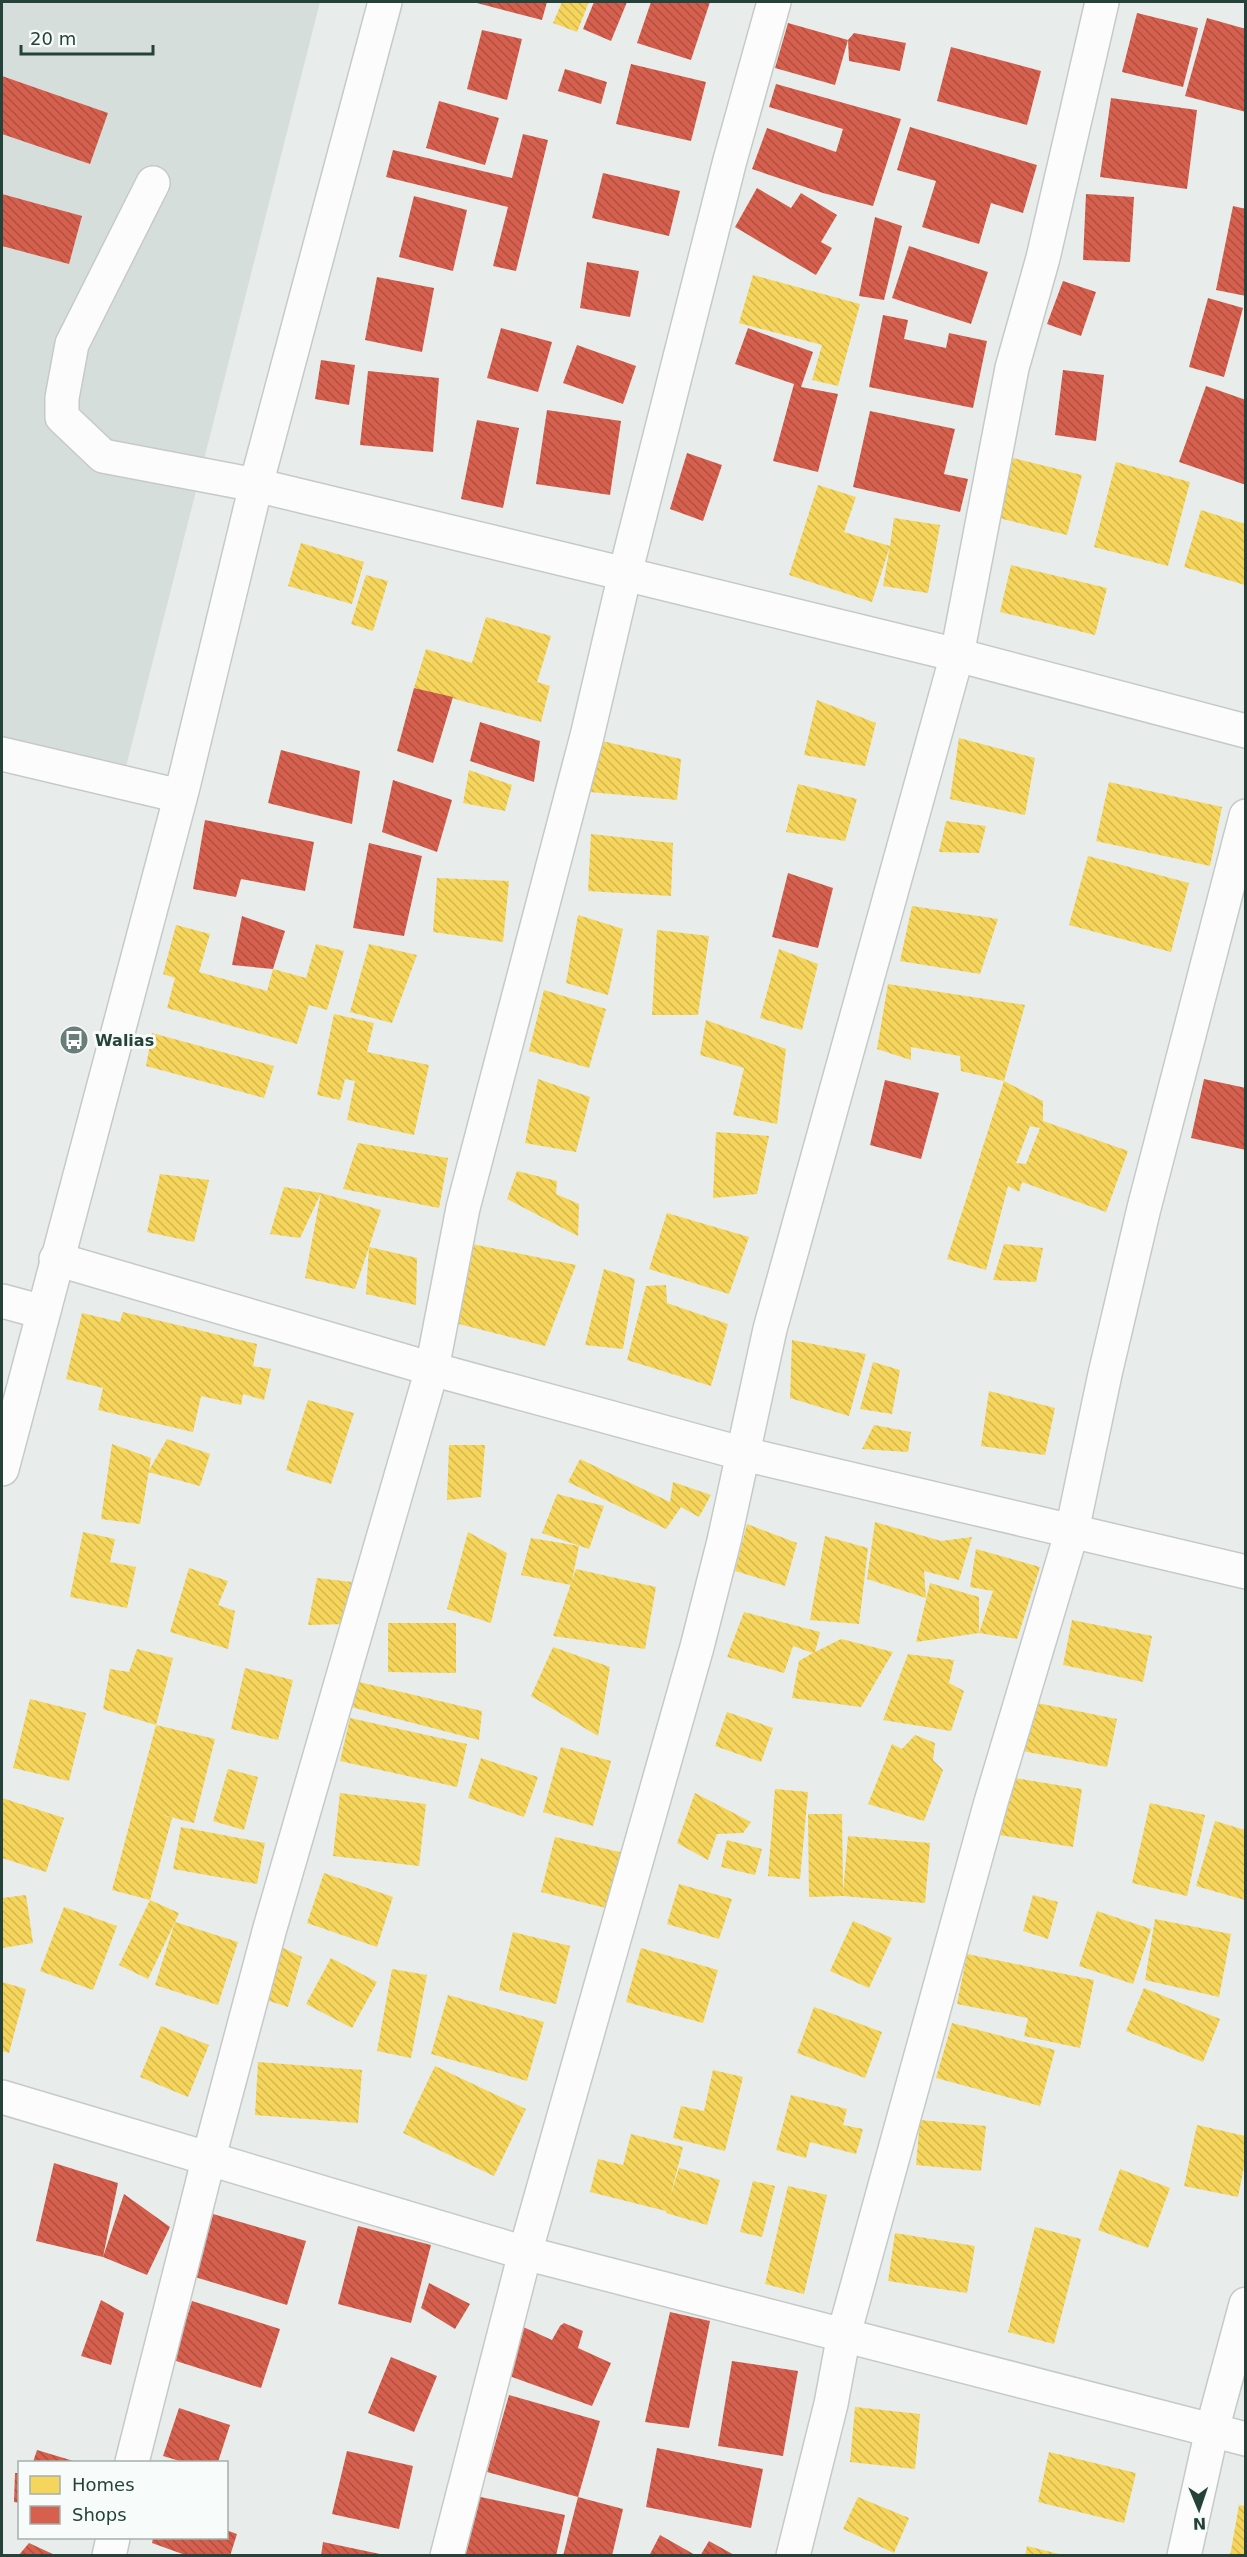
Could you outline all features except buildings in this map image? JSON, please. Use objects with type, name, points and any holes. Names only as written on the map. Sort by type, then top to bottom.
[{"type":"street","points":[[2,1469],[180,796],[256,485],[385,2]]},
{"type":"street","points":[[133,2461],[209,2157],[270,1928],[432,1369],[463,1208],[587,736],[625,574],[729,160],[774,2]]},
{"type":"street","points":[[447,2556],[525,2253],[697,1647],[744,1454],[770,1329],[957,655],[1012,368],[1043,258],[1102,2]]},
{"type":"street","points":[[153,183],[72,344],[62,398],[62,417],[103,456],[256,485],[957,655],[1245,731]]},
{"type":"street","points":[[2,754],[180,796]]},
{"type":"street","points":[[793,2556],[831,2404],[844,2334],[991,1802],[1072,1531],[1105,1374],[1139,1231],[1245,816]]},
{"type":"street","points":[[57,1259],[432,1369],[744,1454],[1245,1572]]},
{"type":"street","points":[[2,1301],[43,1312]]},
{"type":"street","points":[[2,2097],[525,2253],[1245,2439]]},
{"type":"street","points":[[1184,2556],[1212,2430],[1245,2304]]},
{"type":"street","points":[[109,2556],[113,2539]]},
{"type":"shaded area","points":[[2,2],[320,2],[126,767],[2,738]]},
{"type":"place","name":"Walias","points":[[74,1040]]}]
